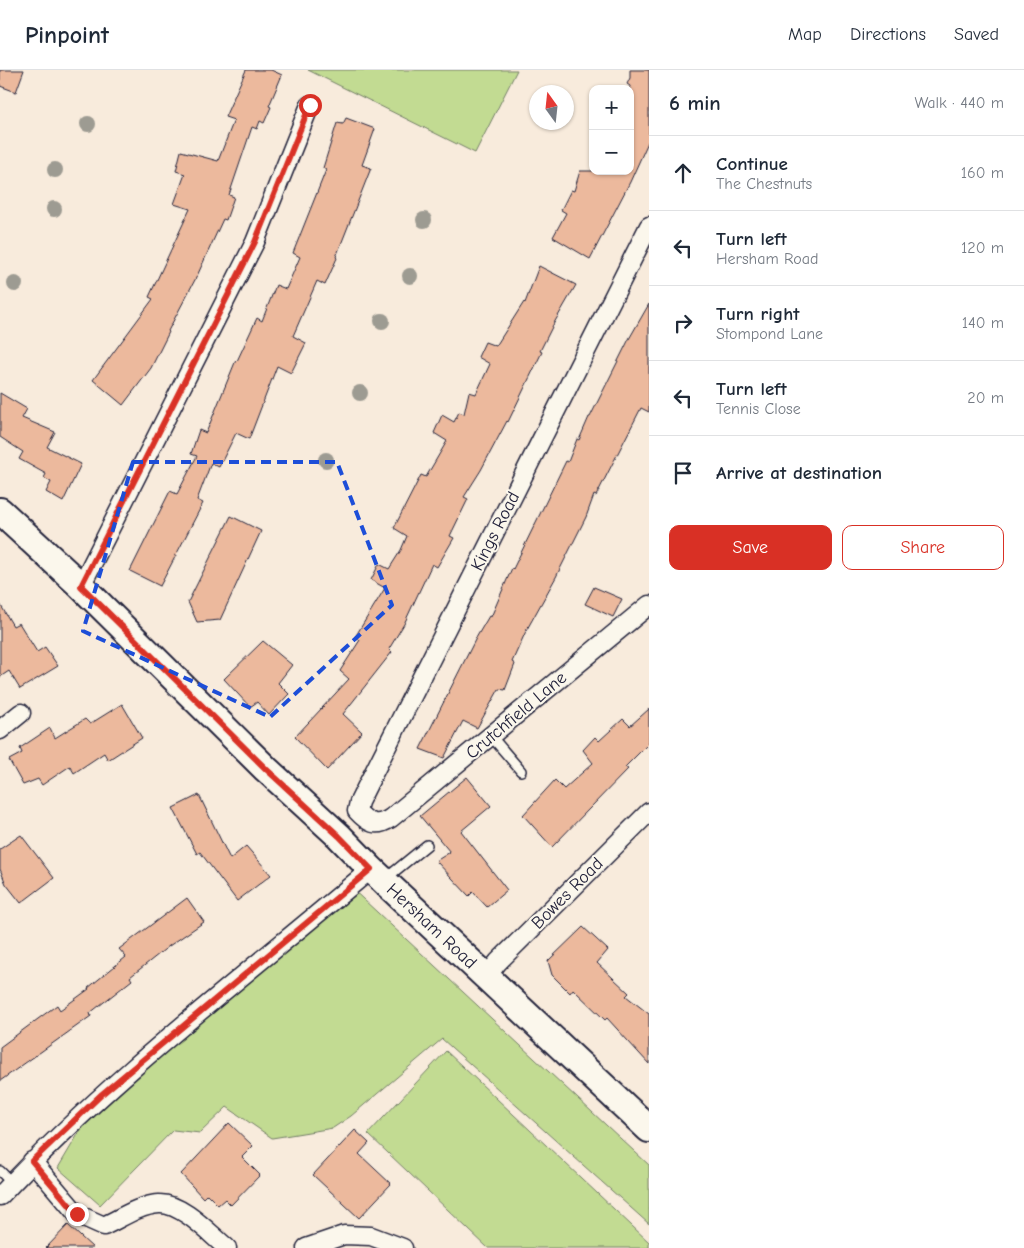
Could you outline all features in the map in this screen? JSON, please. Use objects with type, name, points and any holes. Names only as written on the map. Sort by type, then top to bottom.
[{"type":"main road","name":"Hersham Road","points":[[2,517],[81,586],[266,769],[649,1130]]},
{"type":"street","points":[[81,586],[255,242],[310,105]]},
{"type":"street","name":"Kings Road","points":[[383,824],[376,824],[362,816],[357,811],[359,802],[649,226]]},
{"type":"street","name":"Crutchfield Lane","points":[[383,824],[649,605]]},
{"type":"street","points":[[0,730],[21,713]]},
{"type":"street","name":"Bowes Road","points":[[487,976],[498,962],[649,812]]},
{"type":"street","points":[[4,1183],[32,1161],[102,1094],[378,874]]},
{"type":"street","points":[[32,1161],[77,1214],[104,1226],[141,1208],[160,1204],[179,1209],[227,1248]]},
{"type":"street","points":[[306,1248],[344,1235],[371,1236],[403,1248]]},
{"type":"lane","points":[[491,736],[521,771]]},
{"type":"lane","points":[[378,874],[426,845]]},
{"type":"highlighted area","points":[[133,462],[337,462],[392,605],[270,717],[83,631]]},
{"type":"green space","points":[[308,70],[517,70],[475,153]]},
{"type":"green space","points":[[349,886],[649,1165],[649,1224],[442,1039],[351,1116],[333,1128],[272,1138],[227,1107],[200,1133],[173,1130],[100,1205],[58,1168],[102,1094]]},
{"type":"green space","points":[[446,1051],[649,1242],[649,1248],[488,1248],[368,1134]]},
{"type":"building","points":[[0,70],[24,70],[16,92],[0,86]]},
{"type":"building","points":[[246,70],[271,70],[282,75],[264,123],[260,121],[257,129],[252,127],[229,195],[234,197],[226,220],[223,219],[151,368],[123,405],[93,380],[153,299],[149,297],[190,209],[174,204],[185,174],[176,171],[181,151],[218,161],[234,120],[225,117]]},
{"type":"building","points":[[630,70],[649,70],[649,140],[634,173],[634,85],[627,84],[630,78]]},
{"type":"building","points":[[346,118],[375,129],[362,165],[371,168],[325,285],[317,281],[293,336],[306,343],[291,373],[277,366],[249,439],[236,433],[219,467],[211,463],[197,500],[203,503],[160,586],[130,571],[170,491],[177,494],[197,456],[191,454],[199,430],[206,433],[236,360],[257,318],[262,321],[276,285],[286,289],[300,257],[293,253],[326,170],[323,168],[337,123],[343,124]]},
{"type":"building","points":[[580,171],[589,171],[589,175],[633,175],[590,259],[553,237],[566,213],[561,210],[571,190],[574,191]]},
{"type":"building","points":[[539,266],[576,285],[540,351],[542,352],[508,422],[464,497],[468,499],[450,536],[454,538],[437,567],[432,564],[404,624],[389,649],[392,652],[343,714],[362,732],[327,770],[295,737],[349,679],[340,671],[360,640],[355,637],[385,588],[371,580],[379,564],[389,569],[401,550],[407,536],[394,528],[421,475],[426,477],[447,441],[434,433],[442,415],[454,422],[459,412],[464,414],[469,392],[476,394],[490,364],[478,357],[485,342],[496,346],[525,303]]},
{"type":"building","points":[[649,304],[649,412],[641,408],[596,496],[594,495],[586,517],[556,577],[526,631],[512,662],[515,664],[505,690],[499,689],[477,728],[463,721],[444,758],[420,749],[476,638],[489,616],[491,617],[512,568],[566,461],[568,462],[577,439],[579,440],[629,339]]},
{"type":"building","points":[[0,393],[27,409],[22,418],[55,432],[47,447],[81,464],[63,502],[46,492],[51,482],[44,478],[46,474],[19,459],[23,452],[0,437]]},
{"type":"building","points":[[231,516],[261,531],[220,620],[197,622],[188,602]]},
{"type":"building","points":[[594,587],[622,599],[613,617],[585,604]]},
{"type":"building","points":[[0,604],[13,626],[19,623],[37,652],[45,647],[58,666],[20,689],[9,671],[0,677]]},
{"type":"building","points":[[263,641],[292,665],[278,683],[289,694],[269,715],[257,702],[250,707],[224,679]]},
{"type":"building","points":[[122,704],[142,738],[108,760],[104,753],[74,773],[70,766],[42,785],[38,779],[23,785],[9,760],[22,753],[20,748],[50,728],[55,738],[85,719],[90,724]]},
{"type":"building","points":[[649,709],[649,743],[625,767],[628,769],[552,847],[523,815],[555,780],[564,789],[593,763],[583,750],[595,737],[599,741],[623,719],[630,726]]},
{"type":"building","points":[[467,777],[491,806],[461,831],[507,890],[487,907],[473,892],[469,896],[436,861],[450,852],[420,816]]},
{"type":"building","points":[[199,795],[230,859],[246,846],[271,875],[237,901],[200,852],[197,854],[173,808]]},
{"type":"building","points":[[21,835],[54,878],[21,903],[6,884],[0,869],[0,849]]},
{"type":"building","points":[[187,898],[204,922],[169,946],[130,977],[132,980],[90,1013],[91,1016],[0,1081],[0,1047],[57,1005],[60,1010],[89,989],[126,957],[119,949]]},
{"type":"building","points":[[583,927],[608,950],[597,963],[629,993],[626,996],[649,1014],[649,1064],[607,1018],[605,1020],[573,989],[570,993],[552,975],[548,961]]},
{"type":"building","points":[[229,1123],[253,1146],[242,1157],[260,1175],[231,1205],[225,1199],[218,1205],[207,1194],[203,1198],[181,1174]]},
{"type":"building","points":[[355,1130],[369,1143],[359,1154],[391,1184],[359,1218],[313,1175]]},
{"type":"building","points":[[68,1225],[93,1248],[46,1248]]},
{"type":"route","points":[[77,1214],[32,1161],[102,1094],[371,869],[339,836],[266,769],[81,586],[255,242],[310,105]]}]
